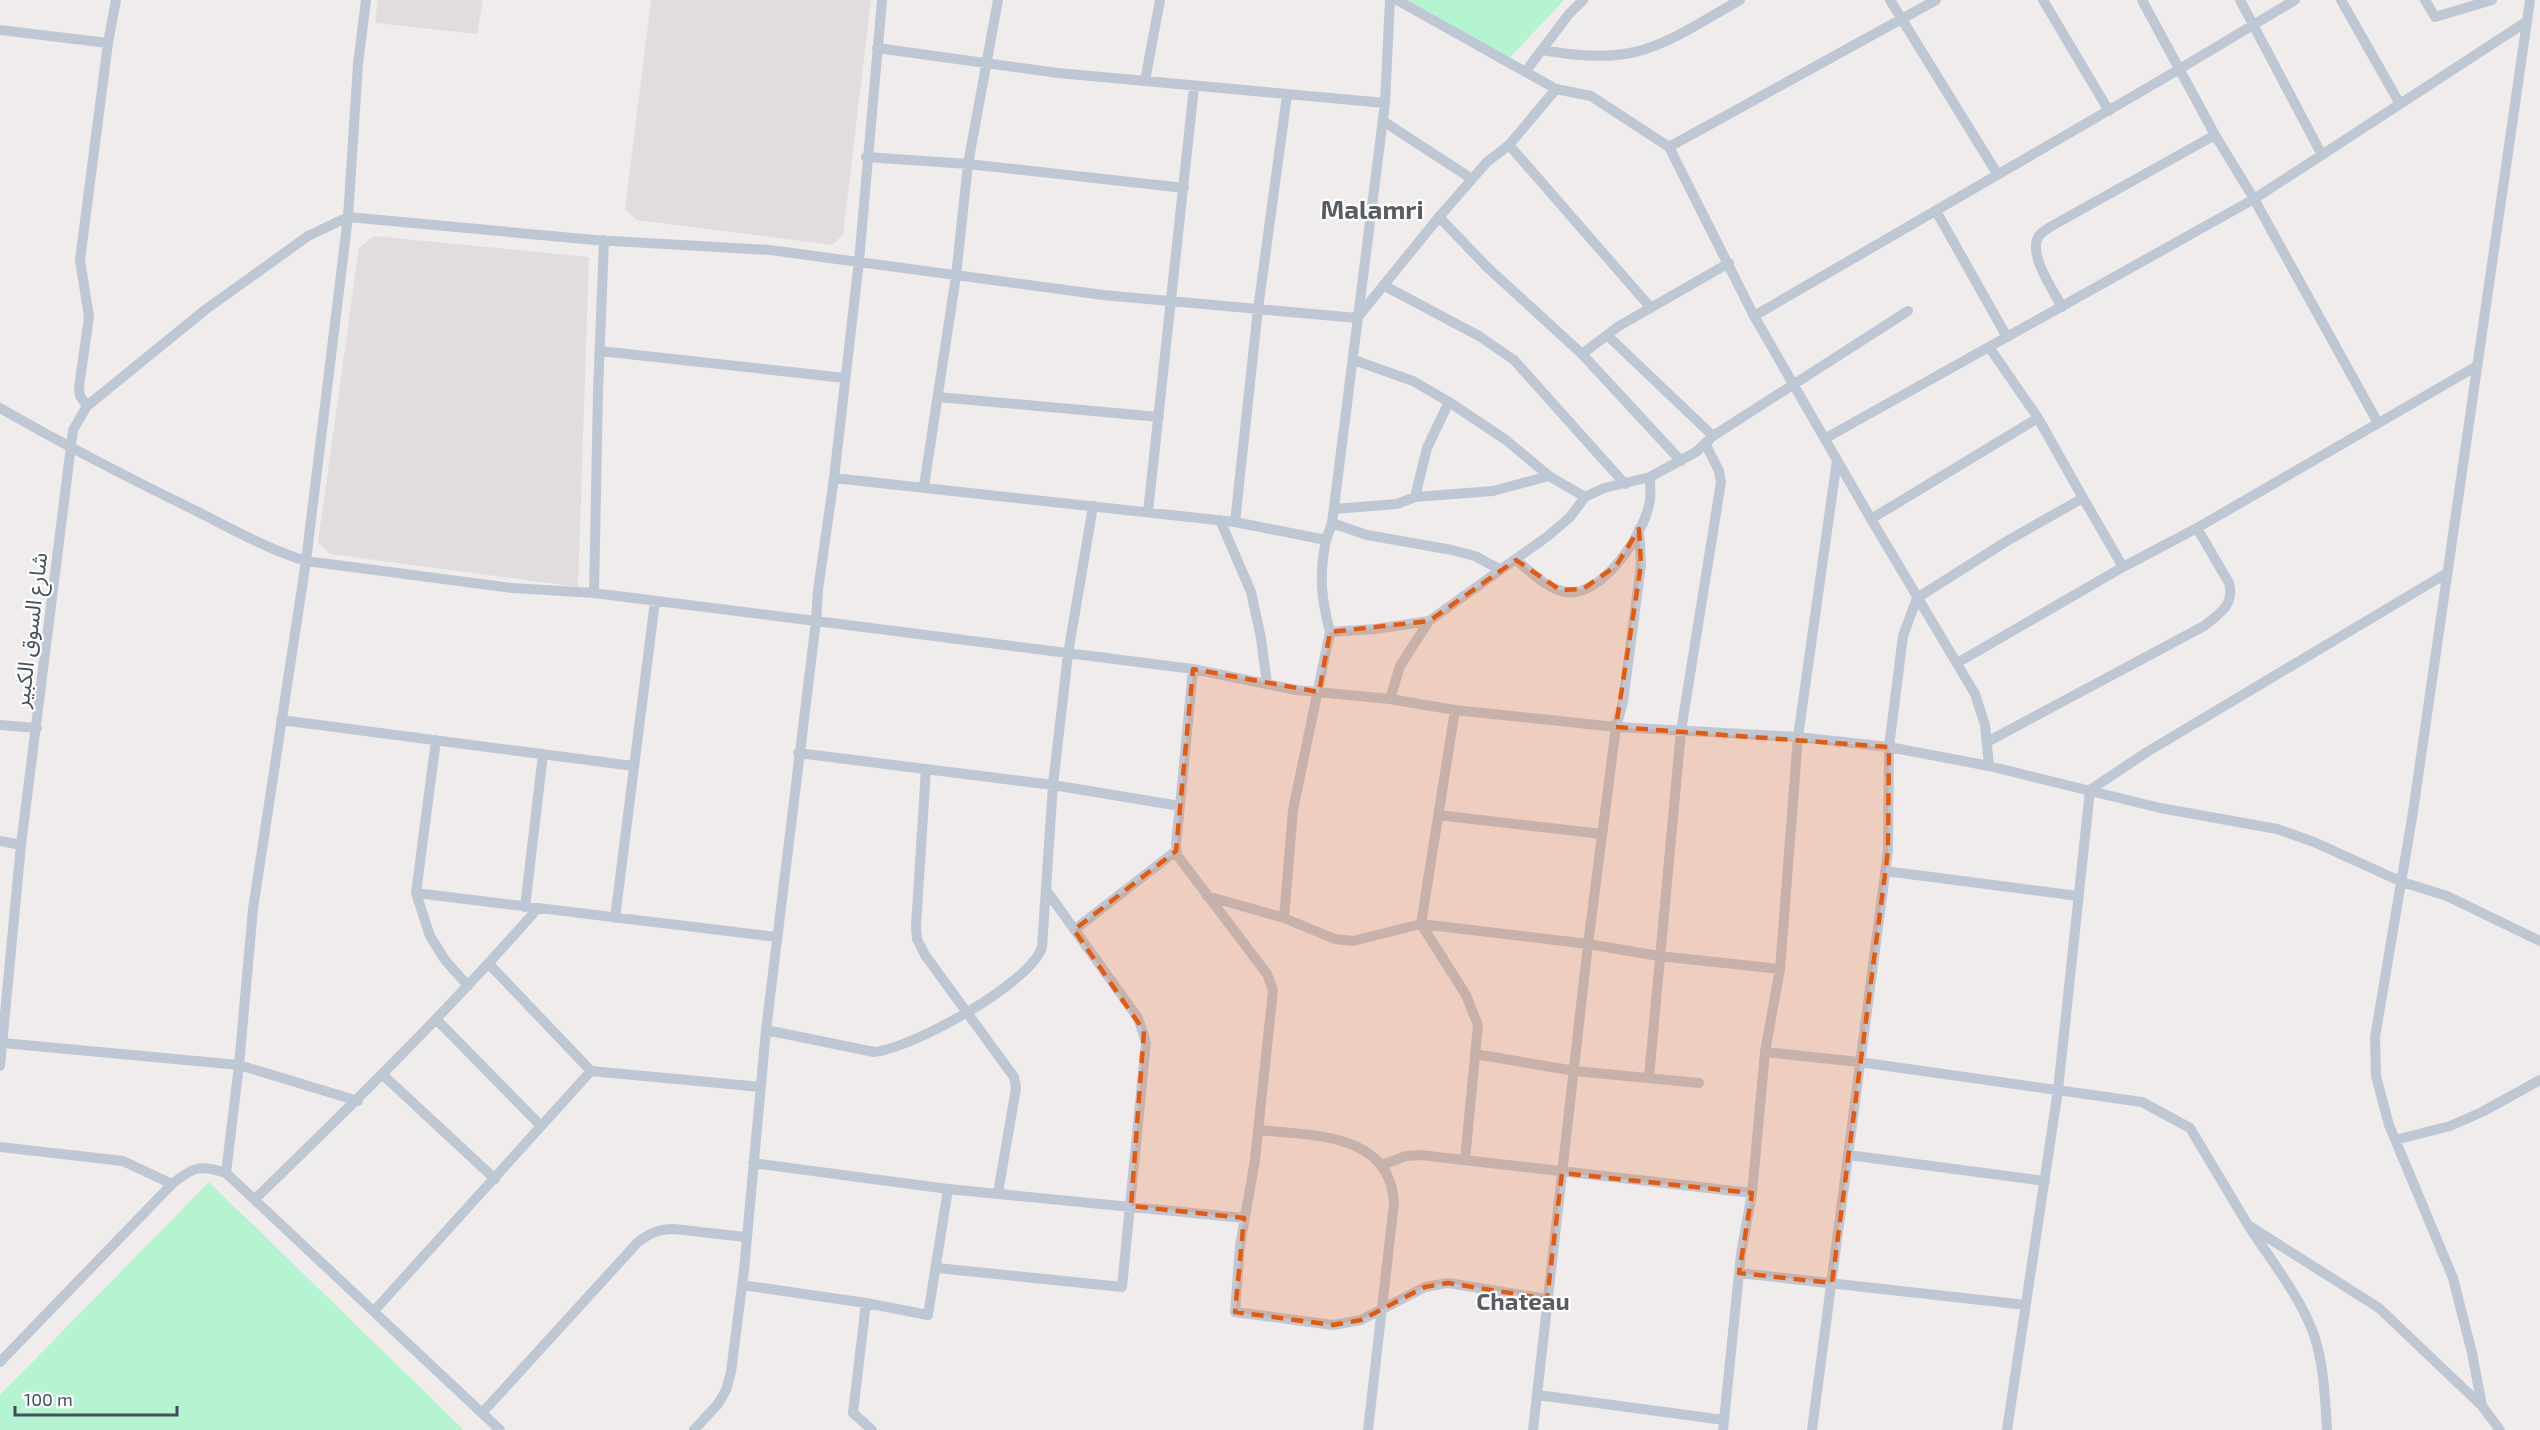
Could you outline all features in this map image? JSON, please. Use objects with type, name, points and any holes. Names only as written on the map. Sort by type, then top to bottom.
[{"type":"street","points":[[116,0],[108,43],[80,260],[88,317],[79,387],[80,396],[87,406],[205,310],[308,236],[348,216],[604,240],[770,250],[956,276],[1173,302],[1357,318]]},
{"type":"street","points":[[226,1173],[239,1065],[253,909],[306,561],[348,216],[358,64],[366,0]]},
{"type":"street","points":[[694,1430],[726,1390],[742,1286],[766,1030],[859,261],[866,157],[882,0]]},
{"type":"street","points":[[924,486],[956,276],[968,164],[998,0]]},
{"type":"street","points":[[1145,81],[1160,0]]},
{"type":"street","points":[[1284,918],[1285,884],[1293,810],[1330,632],[1323,604],[1321,568],[1326,540],[1332,524],[1354,360],[1357,318],[1385,103],[1390,0]]},
{"type":"street","points":[[1397,0],[1556,89],[1591,96],[1669,147],[1754,316],[1975,694],[1985,724],[1989,766]]},
{"type":"street","points":[[1525,72],[1582,0]]},
{"type":"street","points":[[1542,50],[1570,55],[1598,56],[1636,51],[1673,36],[1740,0]]},
{"type":"street","points":[[1890,0],[1998,175]]},
{"type":"street","points":[[1669,147],[1936,0]]},
{"type":"street","points":[[2043,0],[2109,111]]},
{"type":"street","points":[[2142,0],[2215,135],[2254,199],[2378,423]]},
{"type":"street","points":[[2240,0],[2322,155]]},
{"type":"street","points":[[1754,316],[2109,111],[2295,0]]},
{"type":"street","points":[[2342,0],[2400,104]]},
{"type":"street","points":[[2425,0],[2435,17],[2492,0]]},
{"type":"street","points":[[2482,1406],[2467,1326],[2453,1278],[2395,1140],[2376,1076],[2375,1037],[2402,882],[2530,0]]},
{"type":"street","points":[[1826,438],[2254,199],[2526,22]]},
{"type":"street","points":[[0,30],[108,43]]},
{"type":"street","points":[[877,48],[987,65],[1194,87],[1385,103]]},
{"type":"street","points":[[1148,512],[1173,302],[1194,87]]},
{"type":"street","points":[[1357,318],[1472,179],[1487,162],[1509,146],[1556,89]]},
{"type":"street","points":[[1235,522],[1258,309],[1287,95]]},
{"type":"street","points":[[1383,121],[1472,179]]},
{"type":"street","points":[[2062,307],[2037,260],[2035,247],[2039,236],[2050,226],[2215,135]]},
{"type":"street","points":[[1509,146],[1651,308]]},
{"type":"street","points":[[866,157],[968,164],[1184,188]]},
{"type":"street","points":[[1936,211],[2007,337]]},
{"type":"street","points":[[1439,217],[1487,267],[1582,354],[1681,461]]},
{"type":"street","points":[[594,593],[604,240]]},
{"type":"street","points":[[1582,354],[1607,335],[1729,263]]},
{"type":"street","points":[[1383,285],[1479,336],[1507,354],[1553,402],[1624,484]]},
{"type":"street","points":[[1390,699],[1400,666],[1429,621],[1516,560],[1569,517],[1585,497],[1604,488],[1650,477],[1681,461],[1794,383],[1908,311]]},
{"type":"street","points":[[1607,335],[1709,440],[1721,482],[1681,731],[1649,1077]]},
{"type":"street","points":[[1989,347],[2038,418],[2123,567]]},
{"type":"street","points":[[600,351],[845,378]]},
{"type":"street","points":[[1354,360],[1413,381],[1449,402],[1506,440],[1550,476],[1585,497]]},
{"type":"street","points":[[1957,663],[2123,567],[2197,528],[2477,366]]},
{"type":"street","points":[[938,396],[1159,417]]},
{"type":"street","points":[[1415,497],[1427,448],[1449,402]]},
{"type":"street","name":"شارع السوق الكبير","points":[[0,1066],[3,1043],[4,984],[70,448],[73,430],[87,406]]},
{"type":"street","points":[[0,408],[70,448],[249,537],[306,561],[512,588],[594,593],[1193,669],[1267,684],[1390,699],[1455,710],[1616,727],[1798,737],[1889,747],[1989,766],[2226,822],[2277,829],[2314,842],[2402,882],[2447,896],[2540,941]]},
{"type":"street","points":[[1871,519],[2038,418]]},
{"type":"street","points":[[1538,1395],[1723,1425],[1739,1273],[1752,1193],[1765,1052],[1780,969],[1798,737],[1837,460]]},
{"type":"street","points":[[1334,509],[1396,504],[1415,497],[1493,491],[1550,476]]},
{"type":"street","points":[[1516,560],[1549,585],[1568,593],[1599,580],[1616,566],[1627,552],[1639,529],[1650,501],[1650,477]]},
{"type":"street","points":[[834,478],[1220,520],[1326,540]]},
{"type":"street","points":[[1812,1430],[1888,851],[1889,747],[1896,676],[1903,636],[1917,598],[2007,541],[2083,498]]},
{"type":"street","points":[[766,1030],[874,1052],[894,1048],[969,1013],[1035,962],[1042,947],[1053,785],[1068,654],[1093,506]]},
{"type":"street","points":[[1220,520],[1251,592],[1261,638],[1267,684]]},
{"type":"street","points":[[1332,524],[1367,535],[1475,556],[1501,570]]},
{"type":"street","points":[[1987,742],[2204,626],[2220,613],[2229,603],[2232,593],[2229,583],[2197,528]]},
{"type":"street","points":[[1533,1430],[1575,1071],[1587,944],[1616,727],[1623,702],[1641,564],[1639,529]]},
{"type":"street","points":[[2090,790],[2147,752],[2447,573]]},
{"type":"street","points":[[615,918],[655,601]]},
{"type":"street","points":[[1330,632],[1375,629],[1429,621]]},
{"type":"street","points":[[1193,669],[1176,851],[1271,981],[1271,1021],[1259,1130],[1244,1218],[1235,1312],[1333,1325],[1361,1320],[1437,1283],[1547,1299]]},
{"type":"street","points":[[1455,710],[1421,924],[1471,1004],[1478,1025],[1465,1160]]},
{"type":"street","points":[[281,720],[633,766]]},
{"type":"street","points":[[0,724],[37,729]]},
{"type":"street","points":[[436,740],[416,893],[430,936],[445,960],[468,986]]},
{"type":"street","points":[[798,753],[1053,785],[1180,806]]},
{"type":"street","points":[[525,906],[543,754]]},
{"type":"street","points":[[926,769],[917,939],[925,955],[1010,1068],[1016,1088],[998,1193]]},
{"type":"street","points":[[2007,1430],[2058,1090],[2090,790]]},
{"type":"street","points":[[1438,815],[1602,834]]},
{"type":"street","points":[[0,841],[21,845]]},
{"type":"street","points":[[1074,930],[1176,851]]},
{"type":"street","points":[[1885,871],[2079,896]]},
{"type":"street","points":[[937,1268],[1122,1287],[1146,1042],[1144,1031],[1138,1018],[1046,890]]},
{"type":"street","points":[[416,893],[777,937]]},
{"type":"street","points":[[1207,895],[1284,918],[1335,939],[1353,941],[1421,924],[1587,944],[1659,956],[1780,969]]},
{"type":"street","points":[[255,1199],[383,1075],[538,909]]},
{"type":"street","points":[[489,964],[591,1071],[761,1087]]},
{"type":"street","points":[[436,1019],[541,1126]]},
{"type":"street","points":[[3,1043],[239,1065],[357,1101]]},
{"type":"street","points":[[1765,1052],[1859,1062],[2142,1102],[2190,1128],[2248,1225],[2300,1305],[2314,1335],[2325,1383],[2326,1430]]},
{"type":"street","points":[[1475,1054],[1575,1071],[1699,1083]]},
{"type":"street","points":[[374,1311],[591,1071]]},
{"type":"street","points":[[383,1075],[495,1179]]},
{"type":"street","points":[[2395,1140],[2450,1126],[2482,1112],[2540,1080]]},
{"type":"street","points":[[1259,1130],[1352,1143],[1369,1153],[1382,1165],[1393,1188],[1394,1203],[1368,1430]]},
{"type":"street","points":[[0,1147],[123,1161],[172,1184]]},
{"type":"street","points":[[1382,1165],[1406,1156],[1420,1155],[1752,1193]]},
{"type":"street","points":[[1848,1155],[2045,1181]]},
{"type":"street","points":[[753,1163],[948,1189],[1244,1218]]},
{"type":"street","points":[[0,1362],[172,1184],[186,1172],[204,1166],[226,1173],[500,1430]]},
{"type":"street","points":[[742,1286],[866,1303],[928,1315],[948,1189]]},
{"type":"street","points":[[2248,1225],[2379,1308],[2482,1406],[2500,1430]]},
{"type":"street","points":[[482,1413],[646,1236],[662,1229],[674,1229],[745,1237]]},
{"type":"street","points":[[1739,1273],[2026,1305]]},
{"type":"street","points":[[866,1303],[853,1413],[872,1430]]},
{"type":"highlighted area","points":[[1639,529],[1641,565],[1616,727],[1889,747],[1888,851],[1832,1283],[1739,1273],[1752,1193],[1562,1173],[1547,1299],[1448,1283],[1425,1287],[1361,1320],[1333,1325],[1235,1312],[1244,1218],[1131,1206],[1144,1031],[1074,930],[1176,851],[1193,669],[1319,692],[1330,632],[1429,621],[1516,560],[1560,590],[1583,589],[1616,566]]},
{"type":"shaded area","points":[[378,0],[483,0],[477,34],[375,23]]},
{"type":"shaded area","points":[[651,0],[871,0],[843,235],[832,245],[637,220],[625,209]]},
{"type":"shaded area","points":[[374,236],[589,257],[578,587],[330,554],[318,542],[359,248]]},
{"type":"green space","points":[[1404,0],[1564,0],[1503,65]]},
{"type":"green space","points":[[209,1182],[464,1430],[0,1430],[0,1395]]},
{"type":"district","name":"Malamri","points":[[1372,208]]},
{"type":"district","name":"Chateau","points":[[1523,1300]]}]
